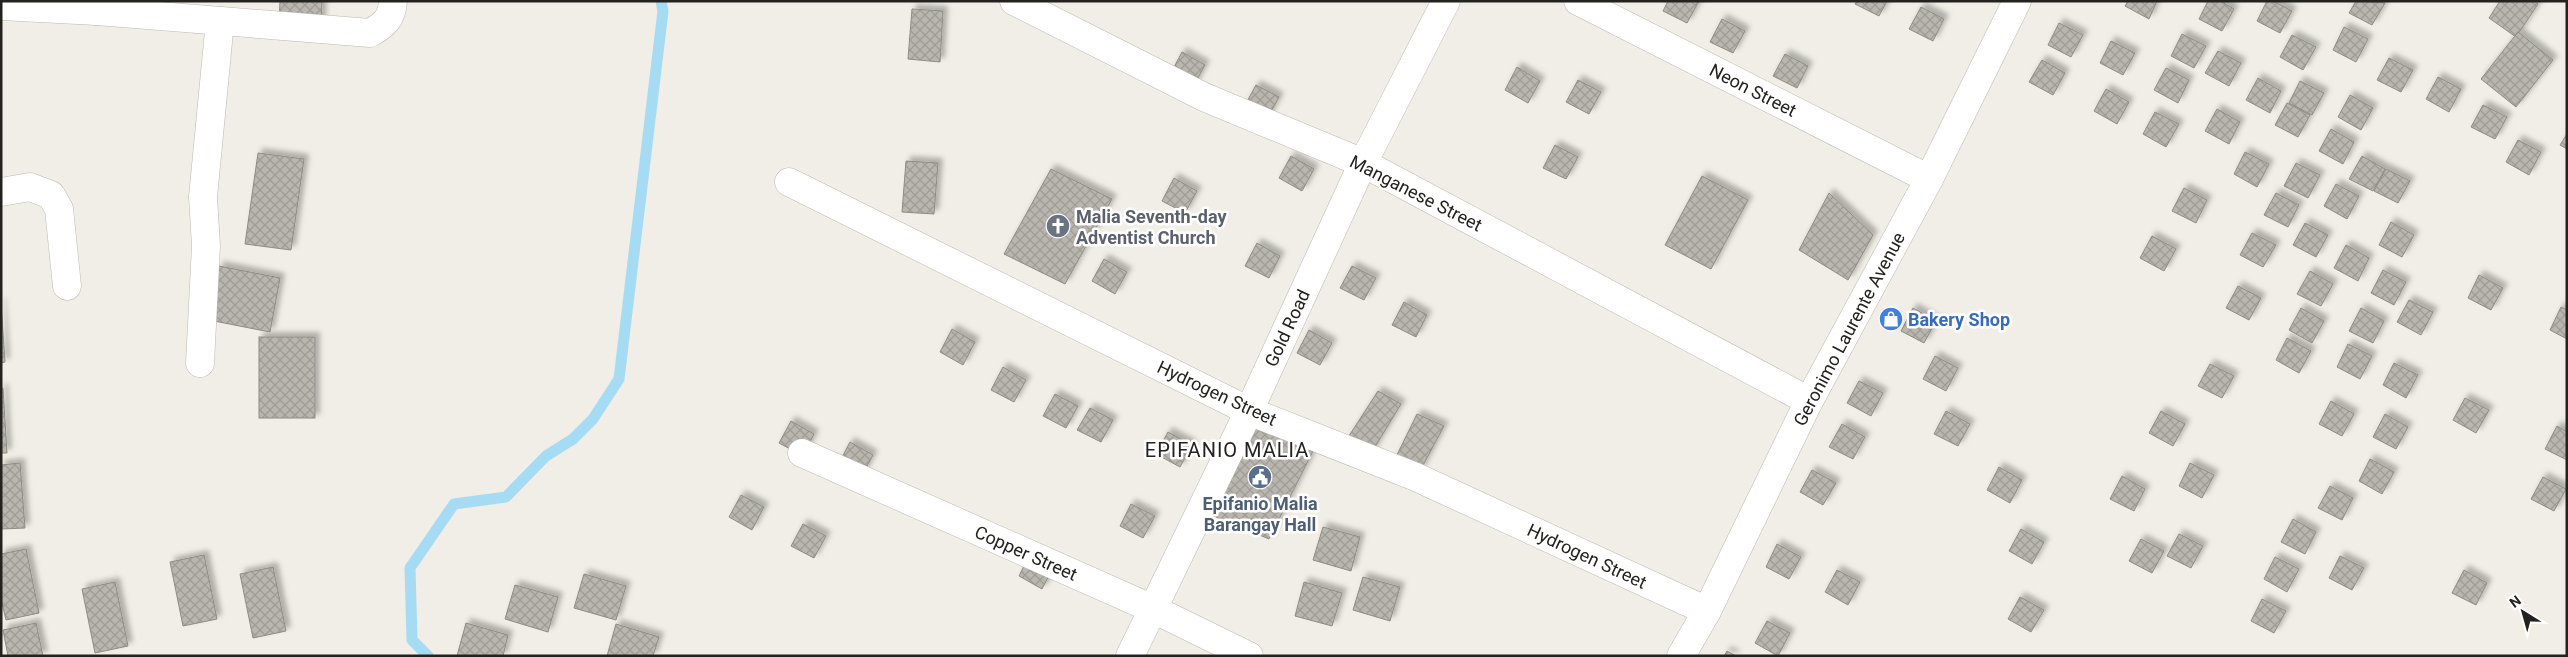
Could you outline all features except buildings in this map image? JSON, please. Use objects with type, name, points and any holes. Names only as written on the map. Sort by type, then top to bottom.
[{"type":"street","points":[[1,6],[98,6],[220,21],[370,33],[385,25],[393,11],[393,1]]},
{"type":"street","name":"Manganese Street","points":[[1014,1],[1204,97],[1363,164],[1809,402]]},
{"type":"street","name":"Gold Road","points":[[1130,656],[1249,410],[1363,164],[1446,1]]},
{"type":"street","name":"Neon Street","points":[[1578,1],[1929,179]]},
{"type":"street","name":"Geronimo Laurente Avenue","points":[[1681,656],[1707,611],[1809,402],[1929,179],[2017,1]]},
{"type":"street","points":[[200,363],[206,246],[203,197],[220,21]]},
{"type":"street","name":"Hydrogen Street","points":[[789,182],[1249,410],[1416,477],[1707,611]]},
{"type":"street","points":[[1,192],[30,187],[51,195],[59,209],[67,286]]},
{"type":"street","name":"Copper Street","points":[[802,453],[1153,609],[1249,656]]},
{"type":"waterway","points":[[428,656],[412,640],[410,568],[454,504],[506,497],[546,456],[573,439],[593,419],[619,379],[663,11],[661,1]]},
{"type":"place","name":"Malia Seventh-day Adventist Church","points":[[1058,226]]},
{"type":"place","name":"Bakery Shop","points":[[1891,319]]},
{"type":"place","name":"Epifanio Malia Barangay Hall","points":[[1260,477]]},
{"type":"district","name":"EPIFANIO MALIA","points":[[1227,450]]}]
